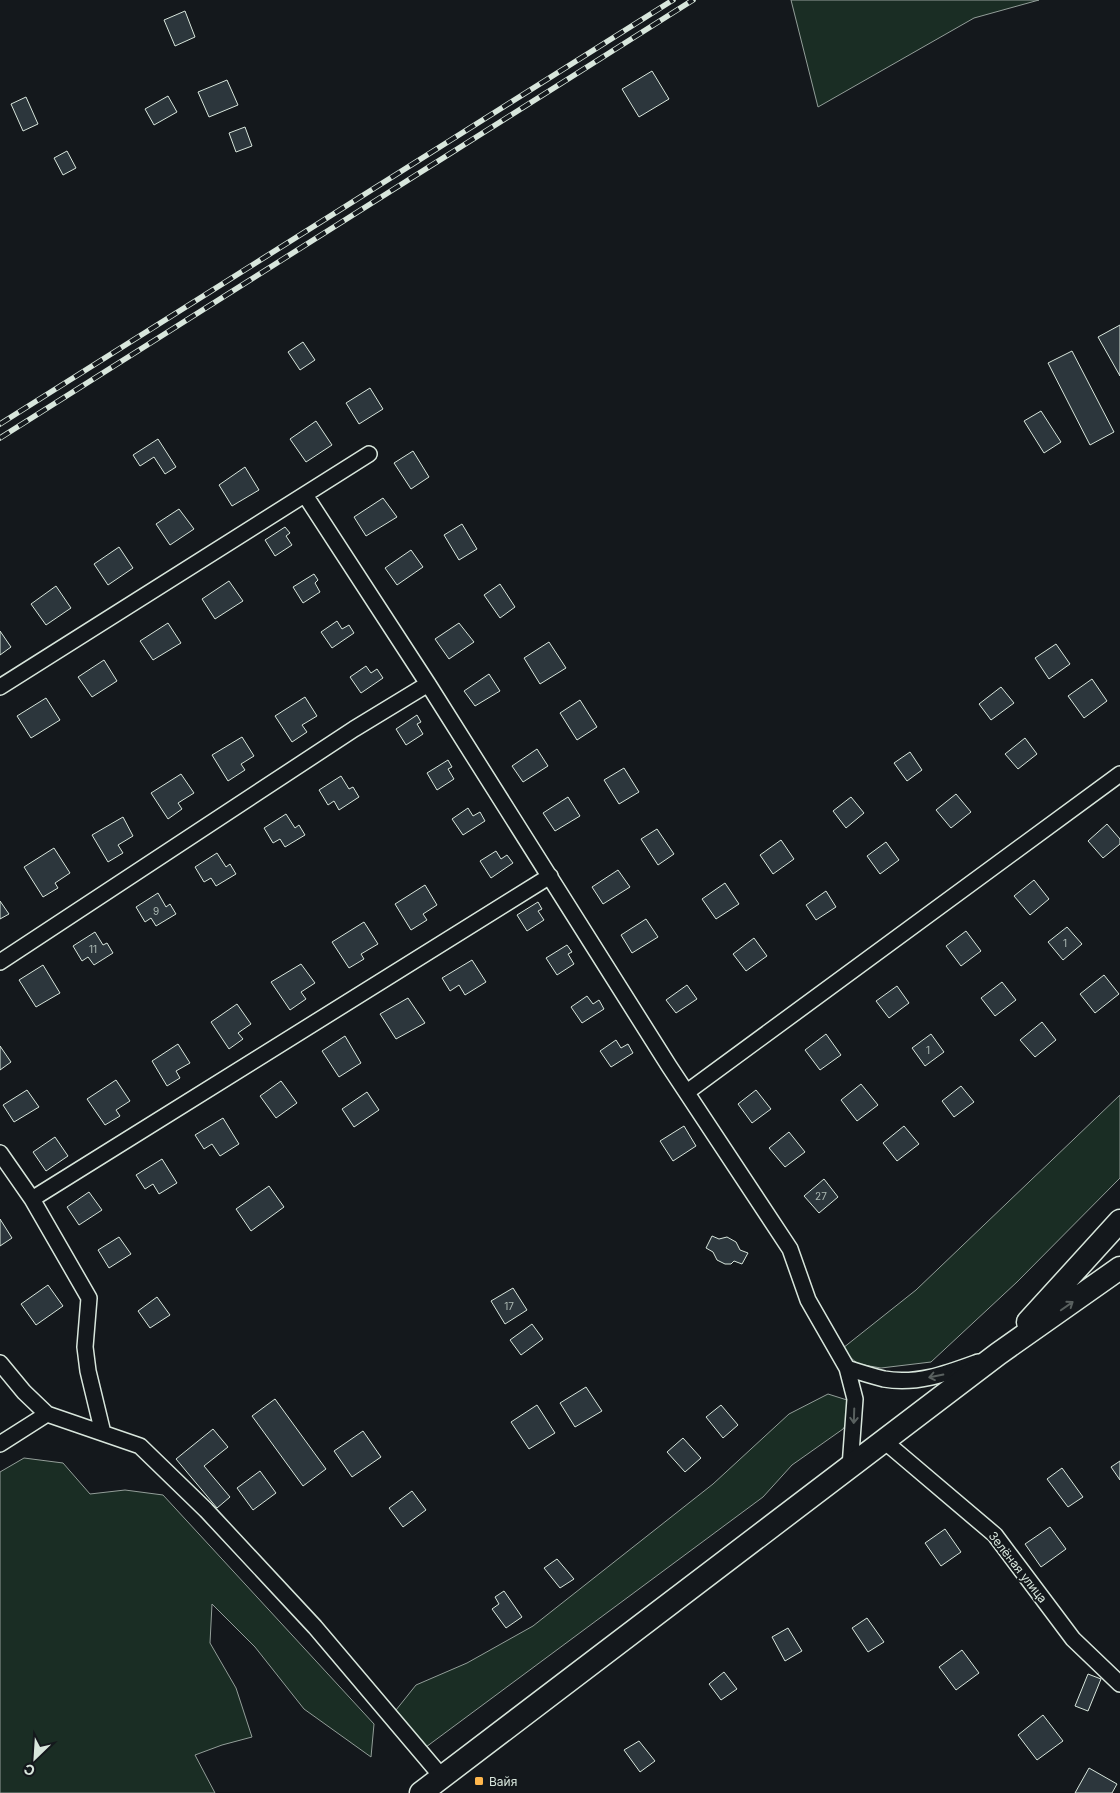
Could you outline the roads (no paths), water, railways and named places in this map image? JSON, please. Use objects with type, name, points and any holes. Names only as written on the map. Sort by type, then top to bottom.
[{"type":"main road","points":[[998,1354],[1120,1221]]},
{"type":"main road","points":[[421,1793],[883,1440],[998,1354],[1120,1268]]},
{"type":"street","points":[[0,687],[369,454]]},
{"type":"street","points":[[305,495],[428,684],[687,1092],[790,1249],[808,1300],[847,1368],[855,1399],[850,1467]]},
{"type":"street","points":[[0,962],[354,729],[428,684]]},
{"type":"street","points":[[687,1092],[1120,774]]},
{"type":"street","points":[[32,1199],[550,876]]},
{"type":"street","points":[[0,1153],[32,1199],[89,1298],[85,1347],[88,1371],[103,1433]]},
{"type":"street","points":[[847,1368],[886,1379],[913,1380],[942,1376],[998,1354]]},
{"type":"street","points":[[0,1363],[24,1392],[47,1414],[140,1446],[206,1510],[315,1627],[442,1777]]},
{"type":"street","points":[[0,1444],[47,1414]]},
{"type":"street","name":"Зелёная улица","points":[[883,1440],[995,1535],[1073,1638],[1120,1684]]},
{"type":"railway","points":[[0,424],[673,0]]},
{"type":"railway","points":[[0,438],[693,0]]},
{"type":"place","name":"Вайя","points":[[479,1781]]}]
